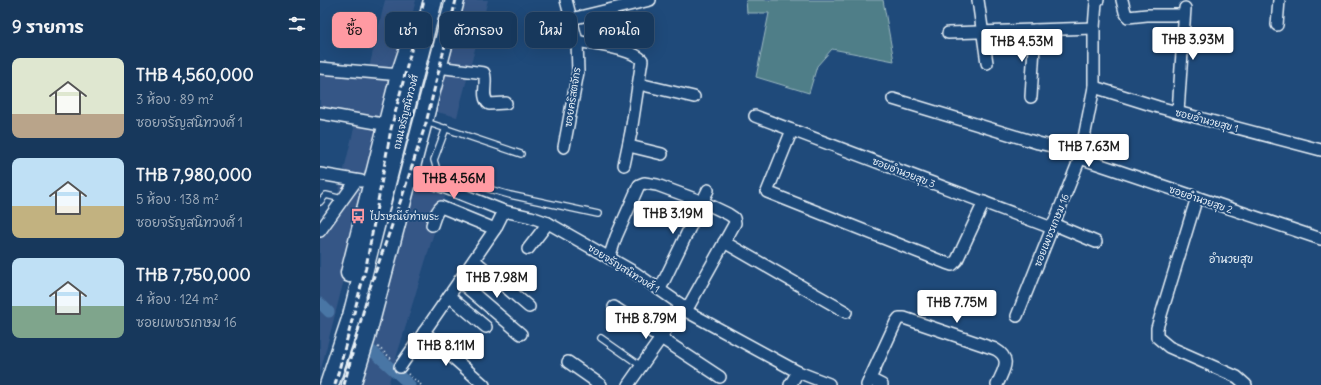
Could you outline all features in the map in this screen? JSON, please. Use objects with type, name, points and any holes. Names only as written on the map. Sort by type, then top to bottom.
[{"type":"main road","name":"ถนนจรัญสนิทวงศ์","points":[[325,385],[365,182],[388,125],[400,76],[423,0]]},
{"type":"main road","name":"ถนนจรัญสนิทวงศ์","points":[[329,385],[352,316],[433,0]]},
{"type":"main road","name":"ถนนจรัญสนิทวงศ์","points":[[347,385],[361,318],[443,0]]},
{"type":"main road","name":"ถนนจรัญสนิทวงศ์","points":[[351,385],[366,337],[455,0]]},
{"type":"street","name":"ซอยคริสตจักร","points":[[566,0],[569,12]]},
{"type":"street","points":[[577,18],[650,0]]},
{"type":"street","points":[[978,0],[987,63]]},
{"type":"street","name":"ซอยเพชรเกษม 16","points":[[1017,316],[1081,156],[1094,87],[1094,28],[1096,2],[1098,0]]},
{"type":"street","points":[[1122,0],[1128,17],[1185,12],[1178,112]]},
{"type":"street","points":[[1277,25],[1279,0]]},
{"type":"street","points":[[948,33],[1094,28]]},
{"type":"street","points":[[1031,97],[1035,30]]},
{"type":"street","points":[[577,41],[627,51],[637,54],[642,60],[629,146],[624,165]]},
{"type":"street","name":"ซอยคริสตจักร","points":[[564,147],[578,72],[577,41]]},
{"type":"street","points":[[438,67],[484,73],[486,78],[484,97],[486,101],[489,104],[506,103]]},
{"type":"street","points":[[320,68],[400,76]]},
{"type":"street","points":[[639,84],[694,97]]},
{"type":"street","name":"ซอยอำนวยสุข 1","points":[[1094,87],[1178,112],[1321,150]]},
{"type":"street","name":"ซอยอำนวยสุข 2","points":[[893,99],[1081,156],[1321,239]]},
{"type":"street","points":[[320,113],[388,125]]},
{"type":"street","name":"ซอยอำนวยสุข 3","points":[[755,116],[984,202],[1096,242]]},
{"type":"street","points":[[792,130],[767,192],[946,264],[952,265],[957,260],[984,202]]},
{"type":"street","points":[[629,146],[662,154]]},
{"type":"street","points":[[320,174],[365,182]]},
{"type":"street","name":"ซอยจรัญสนิทวงศ์ 1","points":[[410,174],[504,211],[531,217],[548,223],[660,289],[683,307],[798,372],[828,384]]},
{"type":"street","points":[[320,231],[342,199],[365,182]]},
{"type":"street","points":[[609,258],[616,237],[639,185],[648,182],[703,202],[734,218],[735,223],[683,307],[628,385]]},
{"type":"street","points":[[660,289],[708,190]]},
{"type":"street","points":[[1197,197],[1157,328],[1157,337],[1169,347],[1237,377],[1246,385]]},
{"type":"street","points":[[432,225],[439,209],[442,207],[495,229]]},
{"type":"street","points":[[400,367],[495,229],[504,211]]},
{"type":"street","points":[[528,249],[548,223]]},
{"type":"street","points":[[724,242],[846,312]]},
{"type":"street","points":[[474,260],[529,307]]},
{"type":"street","points":[[459,281],[521,334]]},
{"type":"street","points":[[449,296],[486,327]]},
{"type":"street","points":[[614,307],[720,377]]},
{"type":"street","points":[[882,385],[868,382],[896,322],[900,318],[904,318],[1000,352],[1004,355],[1005,366],[997,385]]},
{"type":"street","points":[[424,332],[484,385]]},
{"type":"street","points":[[568,362],[601,385]]},
{"type":"street","points":[[790,385],[798,372]]},
{"type":"lane","points":[[424,121],[521,154]]},
{"type":"lane","points":[[446,128],[434,160],[436,170],[447,177],[510,195],[598,214]]},
{"type":"lane","points":[[320,202],[326,196],[342,199]]},
{"type":"lane","points":[[601,338],[641,366]]},
{"type":"shaded area","points":[[385,0],[416,0],[413,12],[385,12],[385,48],[404,48],[320,373],[320,222],[338,194],[357,116],[320,112],[320,62],[369,68],[374,48],[377,48],[377,34]]},
{"type":"shaded area","points":[[461,0],[488,0],[485,12],[458,12]]},
{"type":"shaded area","points":[[449,48],[475,48],[457,117],[433,111]]},
{"type":"shaded area","points":[[411,178],[446,193],[388,385],[355,385]]},
{"type":"green space","points":[[746,0],[883,0],[894,61],[832,49],[817,66],[809,93],[756,77],[769,13],[747,13]]},
{"type":"waterway","points":[[320,303],[329,312]]},
{"type":"waterway","points":[[371,350],[410,385]]},
{"type":"railway","points":[[335,385],[366,267],[391,129],[424,0]]},
{"type":"railway","points":[[344,385],[368,293],[426,123],[456,0]]},
{"type":"place","name":"ไปรษณีย์ท่าพระ","points":[[358,216]]},
{"type":"district","name":"อำนวยสุข","points":[[1231,259]]}]
